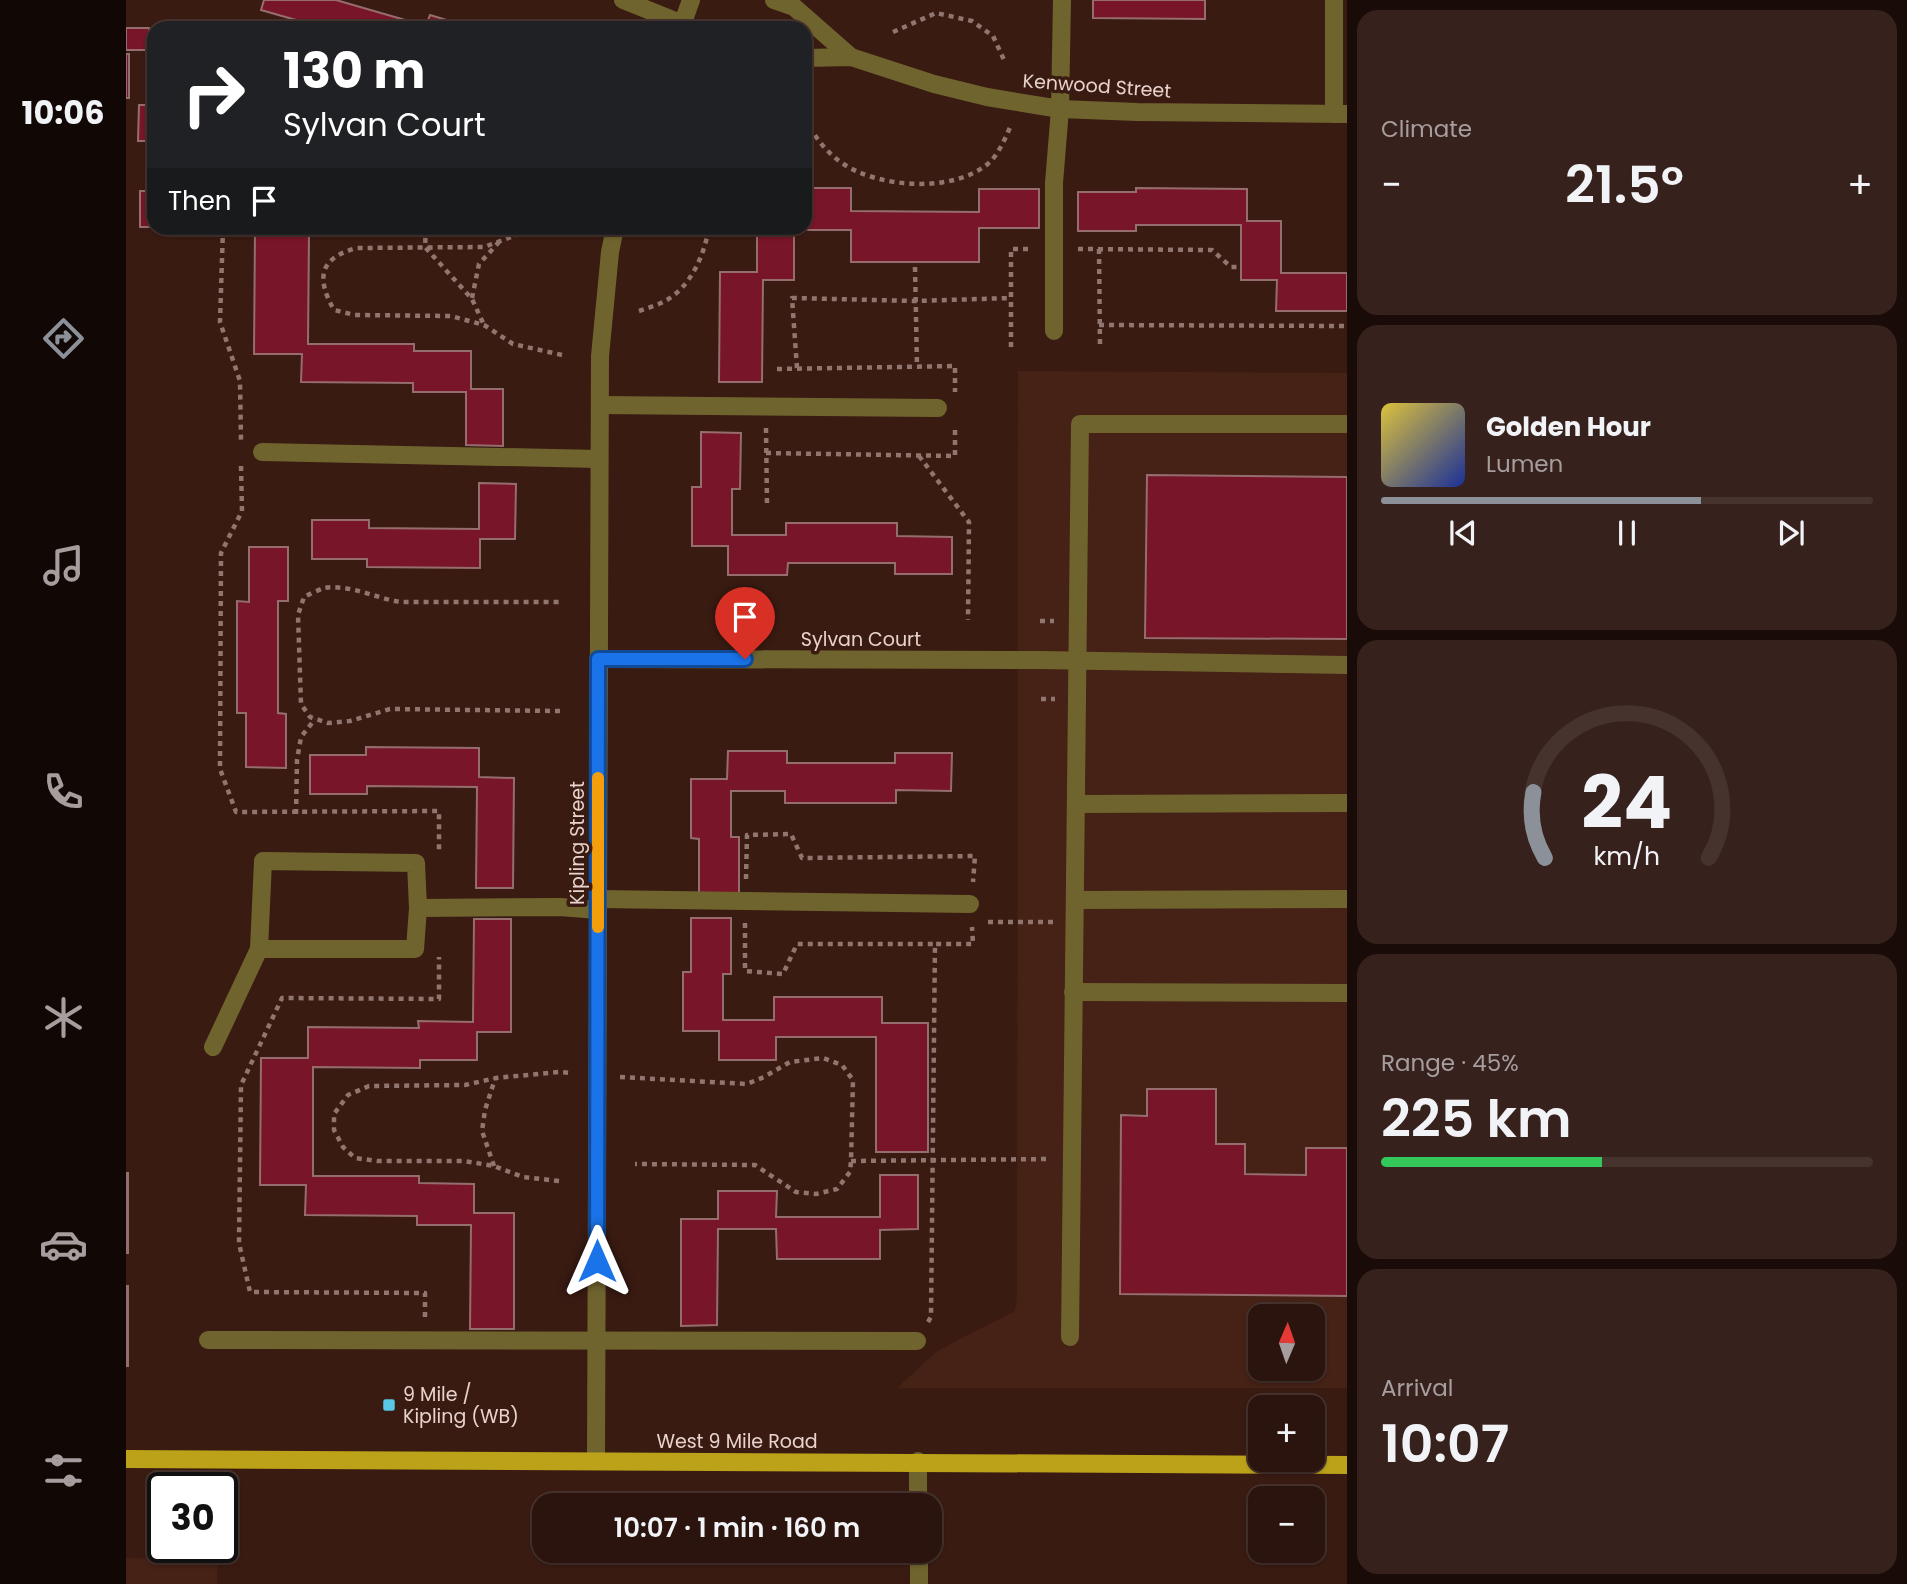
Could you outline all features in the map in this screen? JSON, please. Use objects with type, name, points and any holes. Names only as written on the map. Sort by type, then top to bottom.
[{"type":"main road","name":"West 9 Mile Road","points":[[126,1459],[1347,1465]]},
{"type":"street","points":[[623,0],[671,21]]},
{"type":"street","points":[[686,21],[691,0]]},
{"type":"street","name":"Kenwood Street","points":[[774,0],[794,7],[810,21]]},
{"type":"street","points":[[1054,331],[1054,183],[1060,109],[1062,0]]},
{"type":"street","points":[[1334,0],[1340,114]]},
{"type":"street","name":"Kenwood Street","points":[[812,23],[851,57]]},
{"type":"street","name":"Kenwood Street","points":[[812,58],[851,57],[934,85],[1060,109],[1340,114]]},
{"type":"street","name":"Kipling Street","points":[[597,1460],[599,458],[603,308],[614,235]]},
{"type":"street","points":[[600,405],[939,408]]},
{"type":"street","points":[[1070,1338],[1080,424],[1347,424]]},
{"type":"street","points":[[262,452],[599,458]]},
{"type":"street","name":"Sylvan Court","points":[[598,659],[1040,660],[1347,665]]},
{"type":"street","points":[[1076,804],[1347,803]]},
{"type":"street","points":[[214,1047],[259,949],[263,861],[416,863],[418,908],[415,949],[259,949]]},
{"type":"street","points":[[1075,900],[1347,899]]},
{"type":"street","points":[[418,908],[598,905],[971,913]]},
{"type":"street","points":[[1073,992],[1347,993]]},
{"type":"street","points":[[208,1340],[917,1341]]},
{"type":"street","points":[[918,1461],[918,1493]]},
{"type":"street","points":[[919,1563],[919,1584]]},
{"type":"path","points":[[893,32],[936,13],[972,21],[993,36],[1006,62]]},
{"type":"path","points":[[812,132],[842,163],[878,178],[913,183],[943,183],[967,175],[990,162],[1012,123]]},
{"type":"path","points":[[223,235],[220,322],[240,381],[241,446]]},
{"type":"path","points":[[426,235],[425,247],[472,299],[484,325]]},
{"type":"path","points":[[520,235],[484,247],[357,248],[337,253],[325,269],[323,291],[334,310],[355,315],[451,316],[484,325],[513,344],[562,355]]},
{"type":"path","points":[[639,311],[666,301],[682,287],[705,253],[708,235]]},
{"type":"path","points":[[472,299],[479,264],[499,241]]},
{"type":"path","points":[[1011,347],[1011,249],[1043,249]]},
{"type":"path","points":[[1070,249],[1212,250],[1231,267],[1241,267]]},
{"type":"path","points":[[1099,249],[1100,347]]},
{"type":"path","points":[[915,267],[917,366]]},
{"type":"path","points":[[797,368],[792,298],[1011,298]]},
{"type":"path","points":[[1099,325],[1347,326]]},
{"type":"path","points":[[766,420],[767,505]]},
{"type":"path","points":[[919,455],[969,522],[968,620]]},
{"type":"path","points":[[241,459],[242,511],[220,553],[220,769],[236,813],[439,811],[439,866]]},
{"type":"path","points":[[560,712],[390,709],[339,722],[328,723],[315,719],[310,717],[301,704],[298,615],[304,597],[324,588],[350,589],[379,599],[400,602],[561,602]]},
{"type":"path","points":[[296,814],[297,760],[301,737],[315,719]]},
{"type":"path","points":[[425,1341],[425,1293],[250,1292],[239,1243],[241,1085],[282,998],[439,999],[440,908]]},
{"type":"path","points":[[917,1341],[931,1317],[935,944],[974,944],[971,913]]},
{"type":"path","points":[[984,922],[1074,923]]},
{"type":"path","points":[[559,1181],[523,1177],[494,1166],[464,1161],[377,1161],[355,1158],[343,1147],[334,1130],[334,1114],[348,1095],[369,1086],[465,1085],[496,1078],[559,1072],[747,1084],[790,1062],[823,1058],[842,1065],[853,1080],[850,1172],[837,1189],[817,1194],[796,1192],[755,1165],[635,1164]]},
{"type":"path","points":[[494,1166],[482,1131],[485,1110],[496,1078]]},
{"type":"path","points":[[851,1161],[934,1158],[1072,1159]]},
{"type":"shaded area","points":[[1018,371],[1347,373],[1347,1388],[897,1388],[937,1351],[1015,1311]]},
{"type":"shaded area","points":[[126,1558],[147,1558],[147,1563],[217,1563],[217,1584],[126,1584]]},
{"type":"building","points":[[264,0],[336,0],[409,21],[300,21],[261,10]]},
{"type":"building","points":[[1093,0],[1205,0],[1205,19],[1093,18]]},
{"type":"building","points":[[430,15],[450,21],[428,21]]},
{"type":"building","points":[[126,28],[147,28],[147,50],[126,50]]},
{"type":"building","points":[[126,54],[129,54],[129,98],[126,98]]},
{"type":"building","points":[[139,105],[147,105],[147,141],[138,141]]},
{"type":"building","points":[[812,188],[851,188],[851,211],[979,212],[979,189],[1039,189],[1039,228],[979,228],[979,262],[851,262],[851,230],[812,230]]},
{"type":"building","points":[[1136,188],[1247,189],[1247,221],[1281,221],[1281,273],[1347,273],[1347,311],[1276,311],[1277,280],[1241,280],[1241,225],[1136,225],[1136,231],[1078,231],[1078,192],[1136,192]]},
{"type":"building","points":[[140,191],[147,191],[147,227],[140,227]]},
{"type":"building","points":[[255,235],[309,235],[308,344],[414,344],[414,351],[471,351],[471,389],[503,389],[503,446],[466,445],[466,392],[413,392],[413,383],[301,382],[302,354],[254,354]]},
{"type":"building","points":[[757,235],[794,235],[794,280],[763,280],[762,382],[719,382],[720,272],[757,272]]},
{"type":"building","points":[[701,432],[741,433],[740,489],[732,489],[732,535],[786,535],[786,523],[897,523],[897,536],[952,537],[952,574],[895,574],[895,563],[788,563],[787,575],[728,575],[728,546],[692,546],[692,487],[701,487]]},
{"type":"building","points":[[1147,475],[1347,477],[1347,639],[1145,638]]},
{"type":"building","points":[[479,483],[516,484],[515,539],[480,539],[480,568],[367,567],[367,559],[312,559],[312,520],[369,520],[369,528],[479,529]]},
{"type":"building","points":[[249,547],[288,547],[288,601],[278,601],[278,713],[286,714],[286,768],[246,767],[246,713],[237,713],[237,601],[249,602]]},
{"type":"building","points":[[366,747],[479,748],[479,777],[514,778],[513,888],[476,888],[477,787],[367,786],[367,794],[310,794],[310,755],[366,755]]},
{"type":"building","points":[[728,751],[787,751],[787,763],[895,763],[895,753],[952,753],[951,791],[896,790],[896,803],[785,803],[785,791],[731,791],[731,837],[739,837],[739,893],[699,893],[699,839],[691,838],[691,779],[727,779]]},
{"type":"building","points":[[691,918],[731,918],[731,974],[723,974],[723,1020],[774,1020],[774,997],[882,997],[882,1023],[928,1023],[928,1152],[876,1152],[876,1037],[776,1037],[776,1060],[719,1060],[719,1031],[683,1031],[683,972],[691,972]]},
{"type":"building","points":[[474,919],[511,919],[511,1032],[477,1032],[477,1060],[420,1060],[420,1068],[313,1067],[313,1176],[419,1176],[419,1183],[474,1184],[474,1213],[514,1213],[514,1329],[470,1329],[471,1225],[417,1225],[417,1216],[305,1215],[306,1185],[260,1185],[261,1058],[308,1058],[308,1027],[419,1028],[418,1021],[473,1022]]},
{"type":"building","points":[[1147,1089],[1216,1089],[1216,1144],[1245,1144],[1245,1174],[1306,1175],[1306,1148],[1347,1148],[1347,1296],[1120,1294],[1121,1115],[1147,1116]]},
{"type":"building","points":[[128,1173],[128,1253],[126,1253]]},
{"type":"building","points":[[880,1175],[918,1175],[918,1229],[880,1230],[880,1259],[777,1259],[776,1229],[718,1229],[717,1325],[681,1326],[681,1219],[718,1219],[718,1191],[777,1191],[776,1217],[880,1217]]},
{"type":"building","points":[[128,1286],[128,1366],[126,1366]]},
{"type":"slow traffic","points":[[598,778],[598,927]]},
{"type":"place","name":"9 Mile / Kipling (WB)","points":[[389,1405]]},
{"type":"route","points":[[597,1261],[598,659],[745,659]]}]
